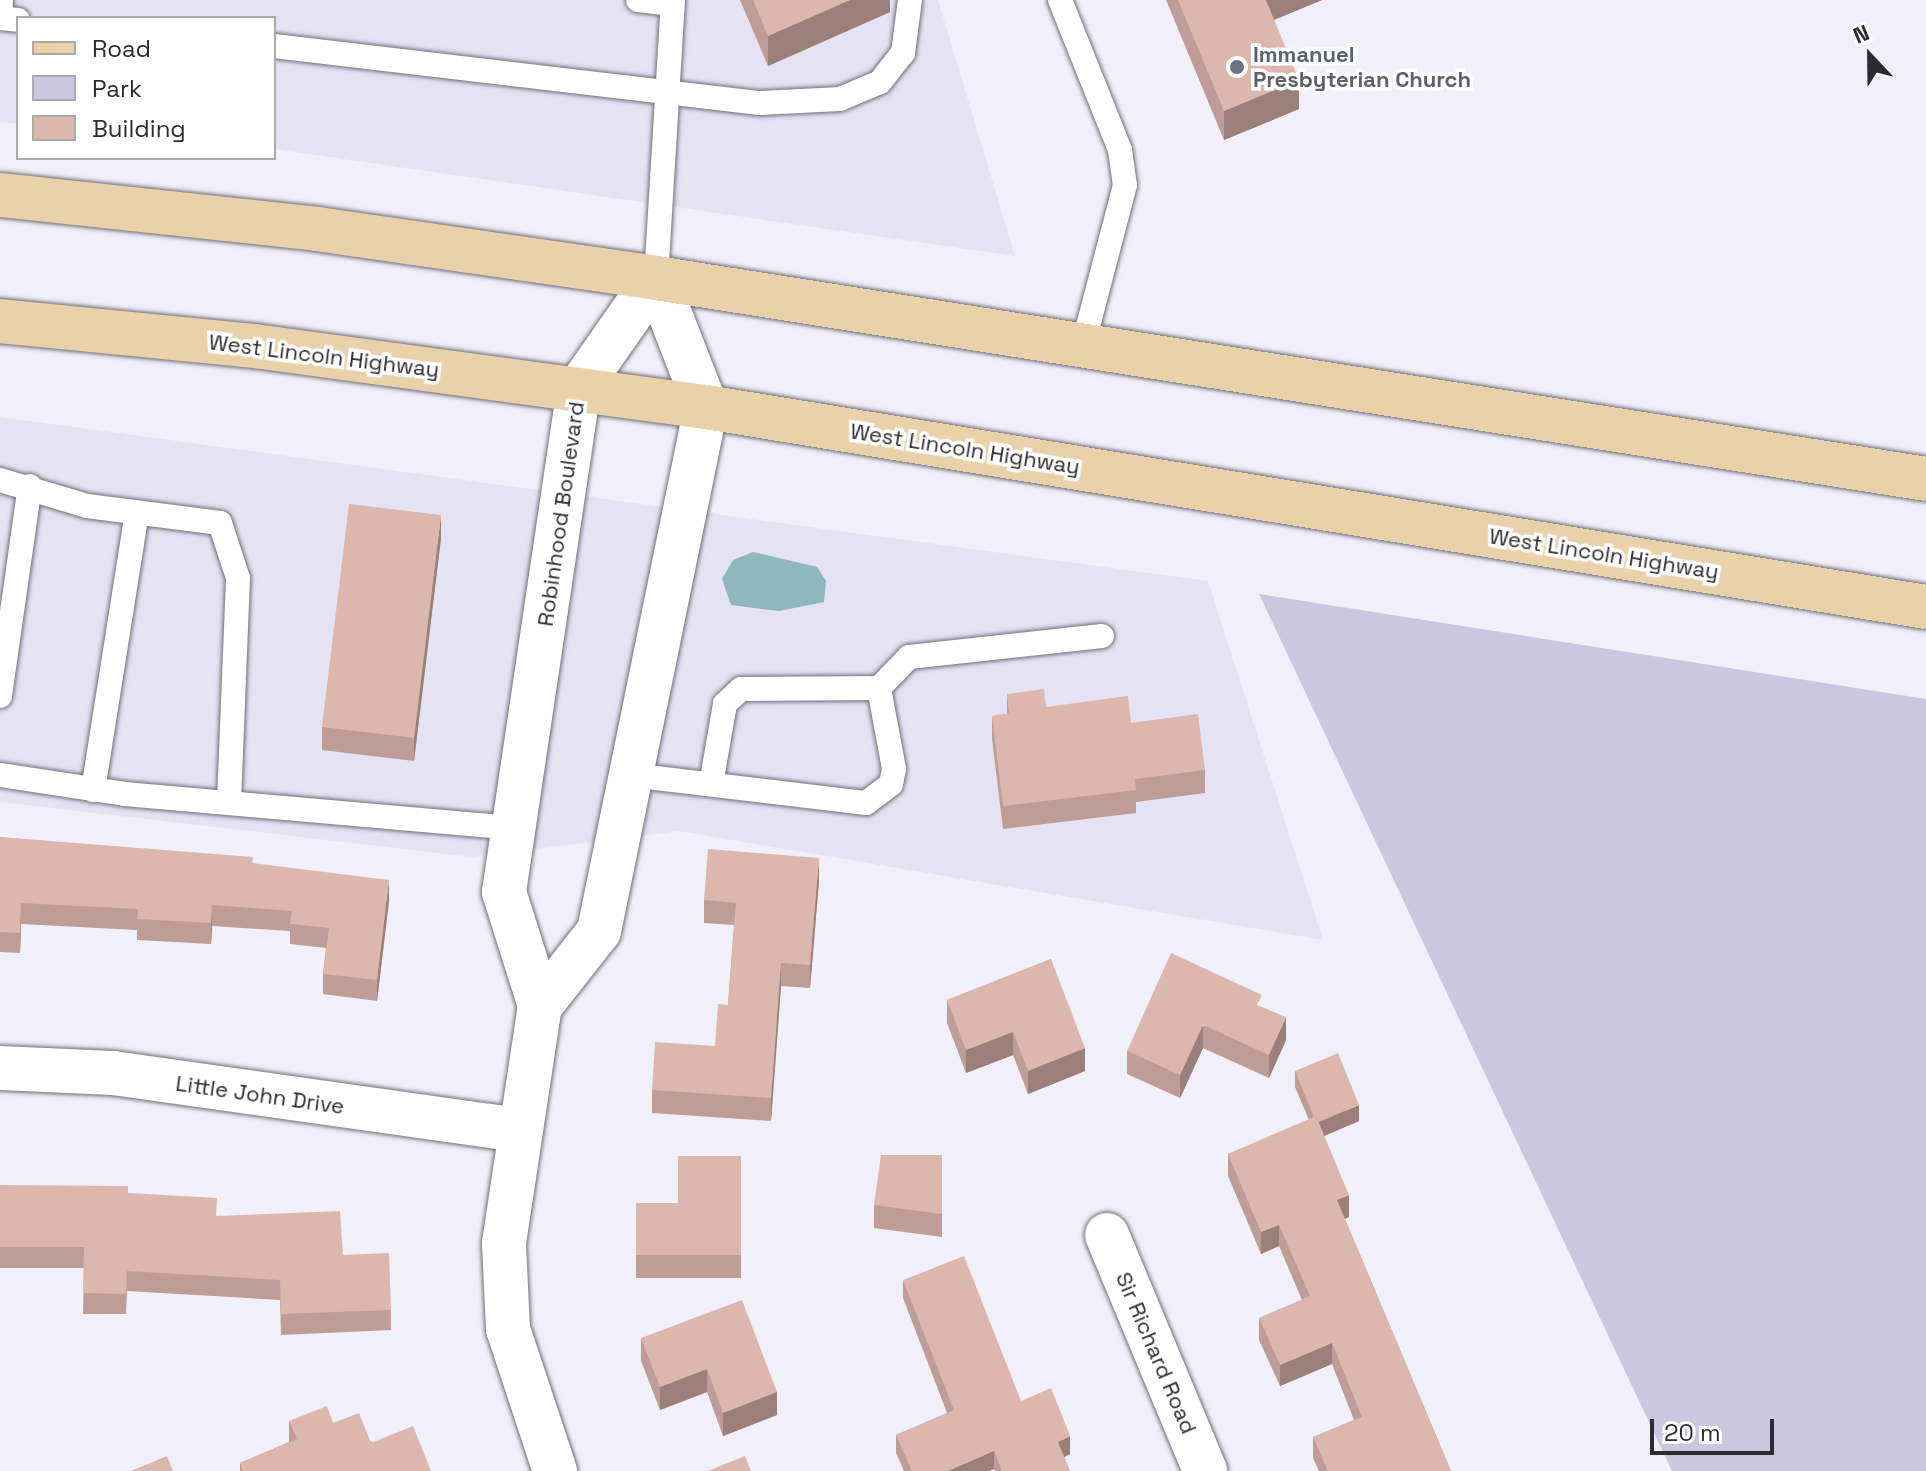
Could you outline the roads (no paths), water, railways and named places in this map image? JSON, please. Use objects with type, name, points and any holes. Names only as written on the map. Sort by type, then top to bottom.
[{"type":"main road","points":[[0,195],[317,229],[656,278],[1926,479]]},
{"type":"main road","name":"West Lincoln Highway","points":[[0,321],[579,388],[1926,607]]},
{"type":"street","name":"Robinhood Boulevard","points":[[555,1471],[508,1329],[504,1243],[540,1006],[504,892],[579,388],[656,278]]},
{"type":"street","points":[[656,278],[706,407]]},
{"type":"street","name":"Robinhood Boulevard","points":[[540,1006],[599,931],[706,407]]},
{"type":"street","name":"Little John Drive","points":[[0,1068],[113,1073],[519,1130]]},
{"type":"street","name":"Sir Richard Road","points":[[1107,1235],[1205,1471]]},
{"type":"lane","points":[[1,0],[0,18],[16,20]]},
{"type":"lane","points":[[638,0],[673,2],[671,91],[656,278]]},
{"type":"lane","points":[[276,46],[760,103],[840,99],[880,82],[903,53],[910,0]]},
{"type":"lane","points":[[1060,0],[1120,150],[1125,185],[1083,345]]},
{"type":"lane","points":[[0,480],[30,486],[87,506],[220,523],[238,578],[229,803]]},
{"type":"lane","points":[[0,696],[30,486]]},
{"type":"lane","points":[[93,790],[137,512]]},
{"type":"lane","points":[[711,784],[725,704],[741,689],[879,688],[909,657],[1102,636]]},
{"type":"lane","points":[[631,775],[866,803],[880,796],[894,769],[879,688]]},
{"type":"lane","points":[[0,775],[93,790],[515,828]]},
{"type":"water","points":[[753,552],[817,567],[826,581],[824,602],[779,611],[731,605],[722,579],[733,560]]},
{"type":"place","name":"Immanuel Presbyterian Church","points":[[1237,67]]}]
